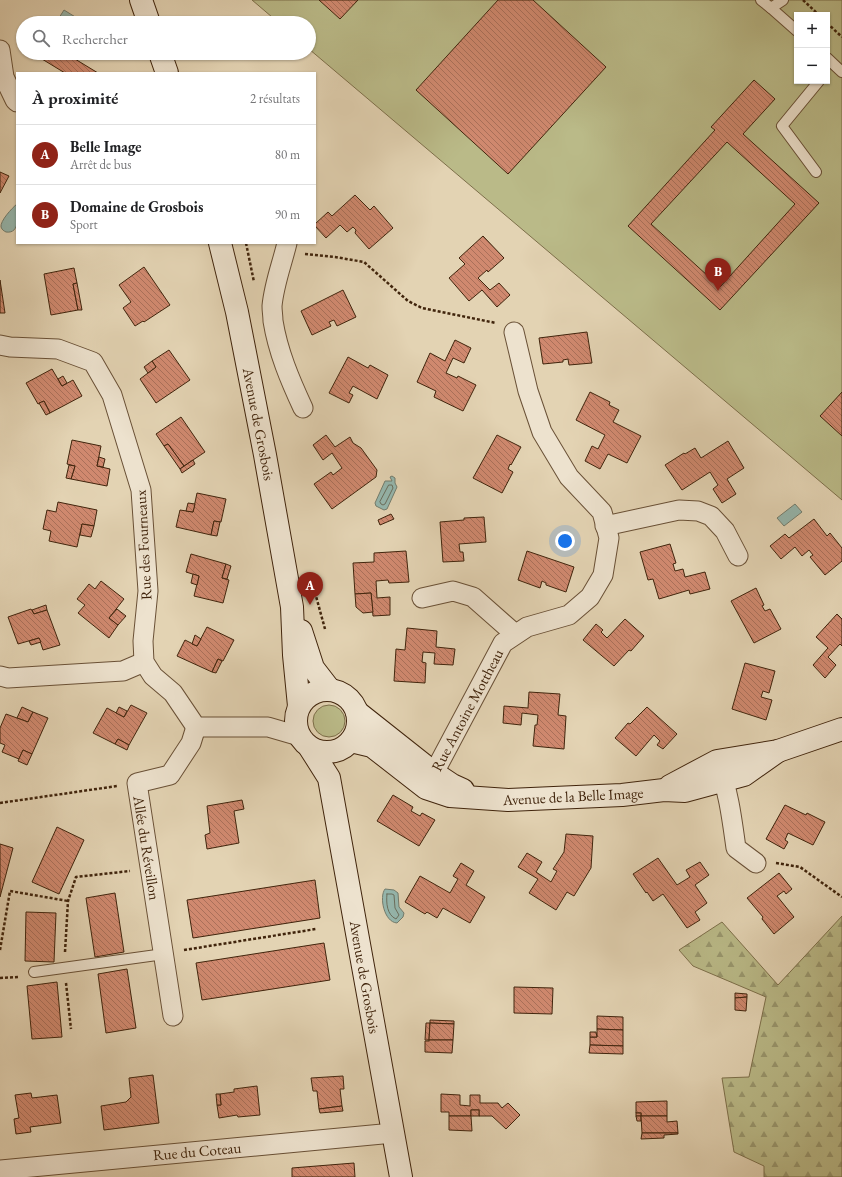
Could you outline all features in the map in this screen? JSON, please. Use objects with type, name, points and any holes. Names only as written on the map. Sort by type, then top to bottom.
[{"type":"street","points":[[141,0],[147,16]]},
{"type":"street","points":[[0,50],[4,77],[14,100],[16,101]]},
{"type":"street","points":[[162,60],[166,72]]},
{"type":"street","name":"Avenue de Grosbois","points":[[220,244],[239,320],[292,607],[294,656],[301,727],[329,778],[401,1177]]},
{"type":"street","points":[[286,247],[275,287],[272,308],[274,329],[281,357],[290,381],[303,408]]},
{"type":"street","name":"Rue Antoine Mottheau","points":[[430,780],[503,643],[527,627],[569,615],[590,597],[604,575],[609,538],[602,512],[569,477],[542,432],[528,391],[514,332]]},
{"type":"street","name":"Rue des Fourneaux","points":[[0,345],[10,347],[58,349],[93,362],[112,395],[141,490],[148,591],[143,641],[144,662]]},
{"type":"street","points":[[605,526],[679,510],[698,511],[711,516],[725,531],[738,556]]},
{"type":"street","points":[[422,598],[453,591],[473,597],[515,634]]},
{"type":"street","name":"Avenue de Grosbois","points":[[292,607],[313,668],[330,690]]},
{"type":"street","points":[[0,676],[8,678],[123,671],[144,662],[153,676],[173,693],[196,727],[301,727]]},
{"type":"street","points":[[329,778],[333,766],[356,732],[358,722],[357,712],[347,697],[339,692],[321,690],[312,693],[304,699],[301,727],[324,753],[332,753],[346,745]]},
{"type":"street","name":"Avenue de la Belle Image","points":[[357,712],[430,780]]},
{"type":"street","name":"Allée du Réveillon","points":[[173,1016],[138,783],[170,775],[191,743],[196,727]]},
{"type":"street","name":"Avenue de la Belle Image","points":[[346,745],[372,746],[430,780],[452,785],[482,799],[508,800],[622,795],[664,790],[685,791],[721,771],[744,775],[778,751],[842,729]]},
{"type":"street","points":[[721,771],[728,792],[736,848],[756,863]]},
{"type":"street","name":"Rue du Coteau","points":[[0,1170],[393,1133]]},
{"type":"lane","points":[[761,0],[794,28]]},
{"type":"lane","points":[[771,8],[783,0]]},
{"type":"lane","points":[[830,65],[842,72]]},
{"type":"lane","points":[[816,172],[782,126],[817,84]]},
{"type":"lane","points":[[34,972],[164,954]]},
{"type":"path","points":[[803,0],[816,12]]},
{"type":"path","points":[[830,26],[842,37]]},
{"type":"path","points":[[286,247],[296,254],[335,257],[364,262],[408,301],[415,305],[441,313],[469,317],[504,325],[514,332]]},
{"type":"path","points":[[0,803],[138,783]]},
{"type":"path","points":[[756,863],[763,860],[800,867],[842,897]]},
{"type":"path","points":[[71,1029],[64,967],[68,901],[76,877],[150,869]]},
{"type":"path","points":[[0,950],[10,891],[68,901]]},
{"type":"path","points":[[164,954],[316,929]]},
{"type":"green space","points":[[252,0],[842,0],[842,500],[316,55],[316,16],[271,16]]},
{"type":"green space","points":[[332,705],[338,707],[343,712],[345,721],[343,730],[338,735],[326,737],[320,735],[315,730],[313,718],[315,712],[320,707]]},
{"type":"green space","points":[[842,916],[842,1177],[764,1177],[764,1166],[734,1152],[722,1078],[749,1077],[766,997],[693,966],[679,950],[722,922],[778,985]]},
{"type":"water","points":[[64,10],[74,16],[60,16]]},
{"type":"water","points":[[16,205],[16,227],[11,232],[6,232],[2,230],[1,224],[9,211]]},
{"type":"water","points":[[392,476],[395,478],[397,487],[387,509],[384,510],[376,506],[375,503],[385,481],[392,481],[390,477]]},
{"type":"water","points":[[795,504],[802,512],[784,526],[777,518]]},
{"type":"water","points":[[385,889],[394,890],[398,893],[399,907],[404,913],[403,917],[397,923],[393,922],[389,918],[384,909],[383,893]]},
{"type":"building","points":[[319,0],[358,0],[340,19]]},
{"type":"building","points":[[498,0],[533,0],[606,67],[508,174],[416,90]]},
{"type":"building","points":[[44,60],[77,60],[96,72],[63,72]]},
{"type":"building","points":[[754,80],[775,99],[743,134],[819,203],[720,310],[628,226],[715,130],[711,127]],"holes":[[[727,142],[795,204],[720,287],[651,224]]]},
{"type":"building","points":[[0,172],[9,176],[0,193]]},
{"type":"building","points":[[355,195],[370,210],[374,206],[393,228],[369,249],[355,233],[356,230],[353,227],[347,232],[340,225],[326,238],[316,227],[316,223],[328,212],[332,216]]},
{"type":"building","points":[[483,236],[504,258],[488,272],[487,270],[478,278],[490,290],[499,283],[510,295],[497,307],[482,290],[469,301],[449,278],[465,264],[459,258]]},
{"type":"building","points":[[144,267],[170,305],[144,322],[143,321],[135,326],[123,308],[131,302],[119,285]]},
{"type":"building","points":[[74,268],[77,283],[73,284],[78,310],[51,315],[44,274]]},
{"type":"building","points":[[0,280],[5,313],[0,313]]},
{"type":"building","points":[[77,283],[82,310],[78,310],[73,284]]},
{"type":"building","points":[[343,290],[356,317],[337,326],[334,320],[329,322],[331,326],[312,335],[301,311]]},
{"type":"building","points":[[587,332],[592,363],[569,365],[568,359],[563,360],[563,362],[543,364],[539,338]]},
{"type":"building","points":[[455,340],[471,348],[464,363],[453,358],[446,373],[457,378],[458,376],[476,385],[463,411],[434,397],[436,391],[417,382],[430,353],[445,361]]},
{"type":"building","points":[[169,350],[190,380],[156,403],[140,379],[156,367],[152,361]]},
{"type":"building","points":[[348,357],[368,368],[370,365],[388,375],[377,399],[353,386],[349,393],[353,395],[349,403],[329,393]]},
{"type":"building","points":[[152,361],[156,367],[148,373],[144,367]]},
{"type":"building","points":[[52,369],[62,386],[73,380],[82,396],[50,413],[44,401],[38,404],[26,383]]},
{"type":"building","points":[[63,376],[67,383],[62,386],[58,379]]},
{"type":"building","points":[[590,392],[610,402],[609,405],[619,410],[613,422],[641,436],[627,463],[608,454],[600,469],[585,461],[592,446],[598,449],[605,435],[576,420]]},
{"type":"building","points":[[842,392],[842,436],[820,416]]},
{"type":"building","points":[[44,401],[50,413],[46,415],[39,403]]},
{"type":"building","points":[[181,417],[205,452],[184,466],[168,444],[164,446],[156,434]]},
{"type":"building","points":[[326,435],[335,447],[350,437],[353,443],[361,448],[377,470],[376,477],[332,509],[314,484],[331,472],[333,475],[342,468],[332,453],[323,460],[313,445]]},
{"type":"building","points":[[497,435],[521,447],[511,465],[510,464],[508,469],[513,472],[502,493],[473,478]]},
{"type":"building","points":[[72,440],[101,446],[97,466],[110,469],[107,486],[71,479],[75,466],[67,464]]},
{"type":"building","points":[[728,441],[744,468],[727,479],[736,494],[722,503],[713,489],[718,485],[710,472],[682,490],[665,465],[695,448],[701,458]]},
{"type":"building","points":[[168,444],[184,466],[180,469],[164,446]]},
{"type":"building","points":[[99,457],[105,459],[103,467],[97,466]]},
{"type":"building","points":[[193,460],[195,464],[182,473],[180,469]]},
{"type":"building","points":[[69,465],[75,466],[71,479],[66,478]]},
{"type":"building","points":[[197,493],[226,499],[221,522],[214,521],[211,535],[176,527],[180,510],[193,512]]},
{"type":"building","points":[[58,502],[97,510],[94,526],[82,524],[77,547],[49,541],[51,531],[43,529],[47,510],[56,512]]},
{"type":"building","points":[[188,503],[195,504],[193,512],[186,511]]},
{"type":"building","points":[[391,514],[394,519],[380,525],[378,520]]},
{"type":"building","points":[[484,517],[486,542],[459,544],[460,552],[463,552],[464,561],[443,562],[440,522],[464,520],[464,518]]},
{"type":"building","points":[[814,519],[827,536],[830,533],[842,548],[842,561],[825,575],[810,557],[813,555],[809,550],[802,556],[795,547],[781,559],[770,546],[785,534],[789,538]]},
{"type":"building","points":[[214,521],[220,522],[217,536],[211,535]]},
{"type":"building","points":[[82,524],[94,526],[91,537],[80,535]]},
{"type":"building","points":[[670,544],[676,563],[673,564],[675,571],[683,569],[685,577],[705,572],[710,589],[690,594],[689,590],[659,599],[653,579],[648,580],[640,552]]},
{"type":"building","points":[[406,551],[409,582],[389,583],[388,580],[376,581],[377,598],[390,597],[390,615],[373,616],[371,593],[355,594],[353,563],[374,562],[374,553]]},
{"type":"building","points":[[527,551],[574,567],[566,592],[546,585],[546,583],[542,581],[540,588],[518,580]]},
{"type":"building","points":[[191,554],[226,564],[222,578],[229,580],[223,603],[194,596],[199,576],[186,572]]},
{"type":"building","points":[[226,564],[231,566],[227,579],[222,578]]},
{"type":"building","points":[[193,574],[199,576],[197,585],[191,583]]},
{"type":"building","points":[[101,581],[124,599],[109,618],[118,625],[109,638],[78,613],[85,605],[77,599],[89,584],[95,589]]},
{"type":"building","points":[[756,588],[764,605],[762,606],[765,611],[770,609],[781,629],[754,643],[731,601]]},
{"type":"building","points":[[371,593],[373,612],[363,613],[356,607],[355,594]]},
{"type":"building","points":[[46,605],[47,610],[34,614],[32,610]]},
{"type":"building","points":[[31,609],[34,614],[47,610],[60,645],[43,650],[39,638],[18,644],[8,617]]},
{"type":"building","points":[[117,609],[126,616],[118,625],[109,618]]},
{"type":"building","points":[[837,614],[842,619],[842,646],[840,644],[828,657],[836,665],[825,678],[813,665],[828,648],[816,637]]},
{"type":"building","points":[[625,619],[644,636],[631,651],[629,650],[614,666],[583,640],[596,624],[603,630],[601,632],[607,638]]},
{"type":"building","points":[[207,627],[234,640],[223,661],[218,659],[212,672],[177,656],[185,640],[197,646]]},
{"type":"building","points":[[407,628],[437,631],[436,647],[455,649],[453,665],[434,664],[435,653],[423,652],[422,662],[426,663],[425,683],[394,681],[396,649],[405,650]]},
{"type":"building","points":[[195,635],[201,639],[197,646],[192,644]]},
{"type":"building","points":[[39,638],[41,642],[31,645],[29,641]]},
{"type":"building","points":[[218,659],[222,661],[216,673],[212,672]]},
{"type":"building","points":[[745,663],[775,671],[769,693],[763,691],[761,697],[772,700],[766,720],[732,709]]},
{"type":"building","points":[[529,692],[560,694],[558,715],[566,716],[564,749],[533,746],[535,725],[537,725],[538,715],[522,713],[521,725],[503,723],[504,706],[528,708]]},
{"type":"building","points":[[131,705],[147,713],[129,745],[118,739],[115,744],[93,733],[107,708],[124,717]]},
{"type":"building","points":[[22,707],[33,712],[28,722],[17,718]]},
{"type":"building","points":[[119,707],[127,711],[124,717],[116,713]]},
{"type":"building","points":[[647,707],[677,734],[663,749],[657,745],[660,741],[654,735],[636,756],[615,738],[628,723],[630,724]]},
{"type":"building","points":[[33,712],[48,718],[32,754],[23,750],[19,759],[2,752],[5,745],[0,743],[0,728],[6,714],[28,722]]},
{"type":"building","points":[[118,739],[129,745],[127,750],[115,744]]},
{"type":"building","points":[[23,750],[32,754],[27,765],[18,761]]},
{"type":"building","points":[[393,795],[413,807],[411,811],[420,816],[422,813],[435,820],[419,846],[377,821]]},
{"type":"building","points":[[242,800],[244,809],[234,811],[239,843],[207,849],[205,835],[210,833],[207,806]]},
{"type":"building","points":[[785,805],[806,815],[807,813],[825,822],[813,845],[788,833],[785,840],[788,842],[784,849],[766,839]]},
{"type":"building","points":[[57,827],[84,840],[59,894],[32,882]]},
{"type":"building","points":[[566,834],[593,836],[591,868],[574,896],[567,892],[556,910],[529,893],[538,879],[518,867],[527,853],[542,862],[536,872],[551,882],[557,871],[553,869],[564,852]]},
{"type":"building","points":[[0,844],[13,848],[0,897]]},
{"type":"building","points":[[658,858],[677,885],[690,877],[686,870],[700,862],[709,875],[695,885],[707,903],[695,912],[700,920],[687,928],[663,894],[653,901],[633,874]]},
{"type":"building","points":[[461,863],[474,871],[466,885],[485,897],[470,923],[443,908],[437,918],[427,912],[425,914],[405,902],[420,876],[450,893],[458,879],[453,876]]},
{"type":"building","points":[[779,873],[792,889],[786,894],[784,891],[777,896],[794,917],[774,934],[762,919],[763,917],[747,898]]},
{"type":"building","points":[[315,880],[320,918],[193,938],[187,900]]},
{"type":"building","points":[[115,893],[124,952],[95,957],[86,898]]},
{"type":"building","points":[[26,912],[56,913],[54,962],[25,961]]},
{"type":"building","points":[[324,943],[330,980],[202,1000],[196,963]]},
{"type":"building","points":[[127,969],[136,1028],[106,1033],[98,974]]},
{"type":"building","points":[[57,982],[62,1037],[32,1039],[27,986]]},
{"type":"building","points":[[514,987],[553,988],[552,1014],[514,1013]]},
{"type":"building","points":[[735,993],[747,994],[747,997],[735,998]]},
{"type":"building","points":[[747,997],[746,1011],[735,1010],[735,998]]},
{"type":"building","points":[[597,1016],[623,1017],[623,1030],[597,1029]]},
{"type":"building","points":[[430,1020],[454,1021],[454,1024],[430,1023]]},
{"type":"building","points":[[426,1023],[430,1023],[429,1040],[425,1040]]},
{"type":"building","points":[[430,1023],[454,1024],[453,1040],[429,1040]]},
{"type":"building","points":[[597,1029],[623,1030],[623,1046],[590,1045],[590,1037],[597,1037]]},
{"type":"building","points":[[590,1032],[596,1032],[597,1037],[590,1037]]},
{"type":"building","points":[[453,1040],[452,1053],[425,1052],[425,1041]]},
{"type":"building","points":[[590,1045],[623,1046],[623,1054],[589,1053]]},
{"type":"building","points":[[153,1075],[159,1123],[104,1130],[101,1106],[126,1102],[131,1097],[129,1078]]},
{"type":"building","points":[[343,1076],[344,1089],[340,1089],[342,1106],[319,1109],[317,1091],[313,1091],[311,1078]]},
{"type":"building","points":[[257,1086],[260,1115],[238,1117],[237,1115],[219,1118],[217,1105],[221,1105],[220,1094],[234,1092],[234,1089]]},
{"type":"building","points":[[31,1093],[32,1098],[57,1095],[61,1123],[30,1127],[31,1132],[16,1134],[14,1119],[19,1118],[15,1095]]},
{"type":"building","points":[[216,1094],[220,1094],[221,1105],[217,1105]]},
{"type":"building","points":[[441,1094],[460,1095],[460,1105],[470,1106],[470,1095],[480,1095],[480,1103],[498,1103],[502,1108],[508,1103],[520,1115],[506,1129],[492,1116],[479,1116],[479,1110],[471,1110],[471,1116],[449,1116],[449,1112],[441,1112]]},
{"type":"building","points":[[667,1101],[667,1116],[641,1116],[641,1113],[636,1113],[636,1102]]},
{"type":"building","points":[[342,1106],[343,1111],[320,1113],[319,1109]]},
{"type":"building","points":[[471,1110],[479,1110],[479,1116],[471,1116]]},
{"type":"building","points":[[636,1113],[641,1113],[641,1116],[636,1116]]},
{"type":"building","points":[[449,1116],[471,1116],[472,1131],[449,1130]]},
{"type":"building","points":[[636,1116],[641,1116],[641,1121],[637,1121]]},
{"type":"building","points":[[641,1116],[667,1116],[667,1122],[677,1121],[678,1133],[642,1133]]},
{"type":"building","points":[[642,1133],[678,1134],[664,1135],[664,1138],[641,1139]]},
{"type":"building","points":[[354,1163],[355,1177],[292,1177],[292,1168]]},
{"type":"place","name":"Domaine de Grosbois","points":[[718,291]]},
{"type":"place","name":"Belle Image","points":[[310,605]]}]
